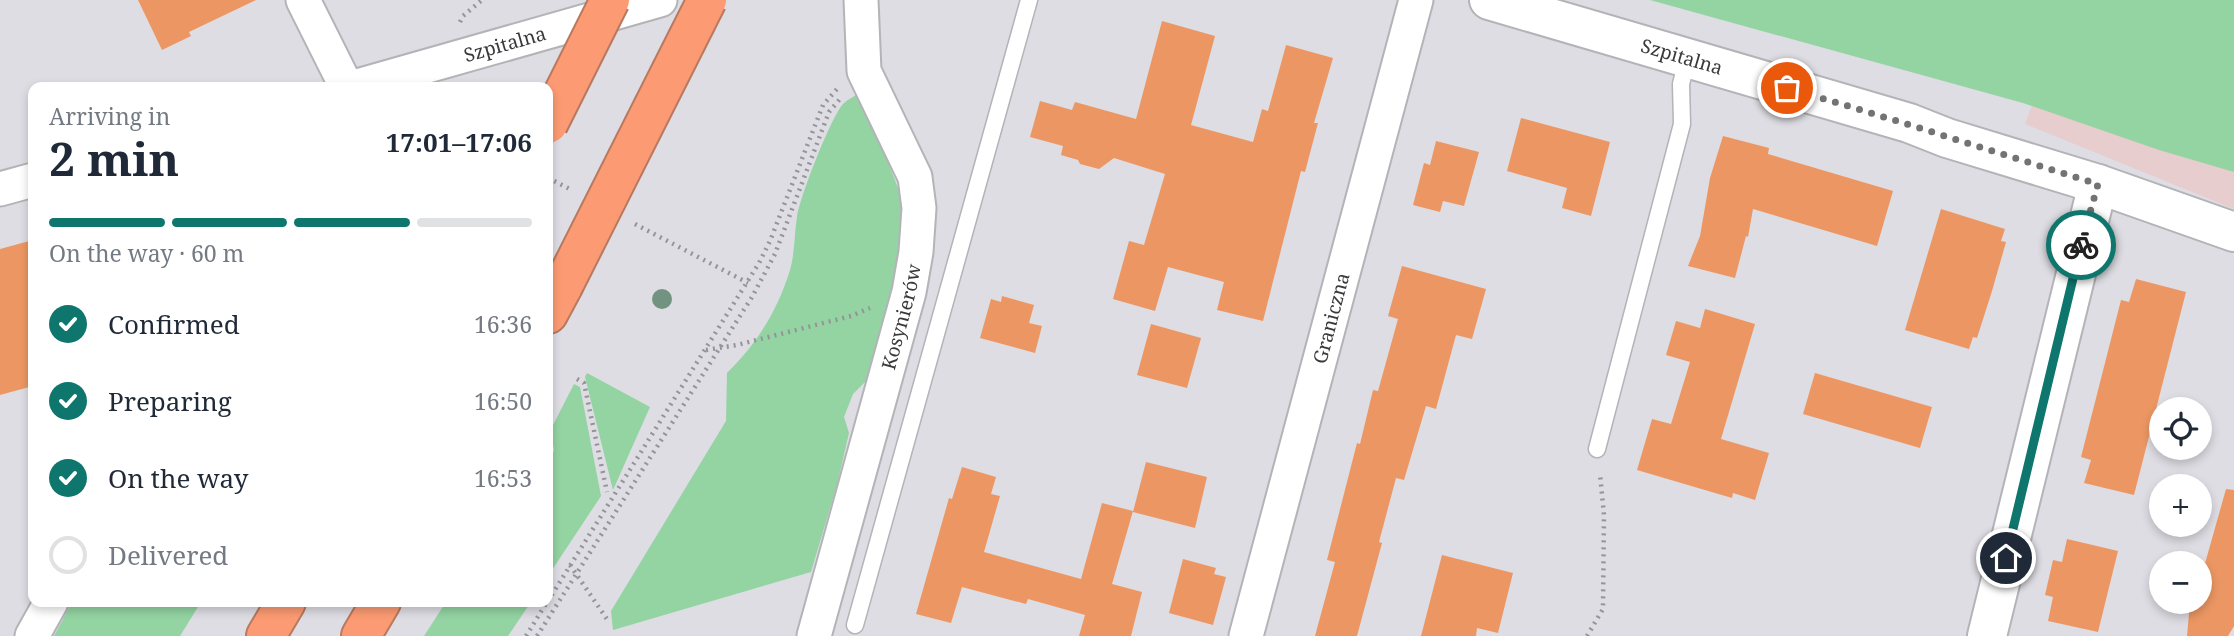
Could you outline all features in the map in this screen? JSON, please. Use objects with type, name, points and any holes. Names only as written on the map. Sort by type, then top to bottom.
[{"type":"highway","points":[[553,114],[610,0]]},
{"type":"highway","points":[[555,300],[707,0]]},
{"type":"highway","points":[[266,636],[283,607]]},
{"type":"highway","points":[[361,636],[379,607]]},
{"type":"street","points":[[303,0],[345,82]]},
{"type":"street","name":"Szpitalna","points":[[369,82],[660,0]]},
{"type":"street","name":"Kosynierów","points":[[814,636],[909,292],[916,252],[919,208],[915,177],[864,71],[862,0]]},
{"type":"street","name":"Graniczna","points":[[1247,636],[1416,0]]},
{"type":"street","name":"Szpitalna","points":[[1489,0],[1909,123],[1947,138],[2098,184],[2234,232]]},
{"type":"street","points":[[0,189],[28,181]]},
{"type":"street","points":[[1987,636],[2098,184]]},
{"type":"street","points":[[32,636],[48,607]]},
{"type":"lane","points":[[855,625],[1029,0]]},
{"type":"lane","points":[[1597,449],[1682,124],[1681,84],[1688,60]]},
{"type":"path","points":[[553,592],[748,283],[766,249],[822,105],[845,81],[864,71]]},
{"type":"path","points":[[537,636],[769,266],[829,113],[843,96]]},
{"type":"path","points":[[553,181],[583,196]]},
{"type":"path","points":[[630,221],[748,283]]},
{"type":"path","points":[[705,350],[719,349],[851,316],[909,292]]},
{"type":"path","points":[[577,379],[584,383],[607,492]]},
{"type":"path","points":[[1587,636],[1603,609],[1604,516],[1597,449]]},
{"type":"path","points":[[570,565],[609,622]]},
{"type":"path","points":[[526,636],[543,607]]},
{"type":"shaded area","points":[[2072,0],[2234,0],[2234,209],[2025,124]]},
{"type":"green space","points":[[1650,0],[2234,0],[2234,172],[2159,150],[2023,103]]},
{"type":"green space","points":[[861,92],[903,201],[903,252],[883,333],[868,379],[853,394],[844,417],[849,433],[837,485],[811,572],[613,630],[611,611],[726,421],[727,373],[757,338],[779,300],[792,264],[799,208],[816,159],[838,112],[845,102]]},
{"type":"green space","points":[[587,373],[650,407],[613,490],[585,377]]},
{"type":"green space","points":[[574,384],[580,387],[601,496],[553,568],[554,451],[553,425]]},
{"type":"green space","points":[[69,607],[198,607],[180,636],[54,636]]},
{"type":"green space","points":[[443,607],[528,607],[508,636],[424,636]]},
{"type":"building","points":[[138,0],[256,0],[189,32],[191,36],[162,50]]},
{"type":"building","points":[[1162,21],[1215,36],[1191,125],[1253,142],[1262,109],[1268,111],[1286,45],[1333,58],[1314,123],[1318,123],[1305,172],[1301,171],[1263,321],[1217,310],[1224,282],[1168,267],[1155,311],[1113,299],[1129,241],[1144,245],[1165,174],[1114,158],[1099,169],[1080,164],[1078,160],[1061,155],[1063,146],[1030,137],[1040,101],[1072,110],[1075,102],[1136,119]]},
{"type":"building","points":[[1521,118],[1610,142],[1591,216],[1562,208],[1567,188],[1507,171]]},
{"type":"building","points":[[1723,136],[1769,148],[1768,154],[1893,191],[1877,246],[1753,209],[1748,237],[1746,236],[1735,278],[1688,266],[1700,236],[1710,178]]},
{"type":"building","points":[[1436,141],[1479,152],[1464,206],[1443,201],[1440,212],[1413,205],[1424,163],[1430,165]]},
{"type":"building","points":[[1941,209],[2005,229],[2001,241],[2006,242],[1992,291],[1977,338],[1973,337],[1969,349],[1905,330]]},
{"type":"building","points":[[28,241],[28,387],[0,395],[0,249]]},
{"type":"building","points":[[1402,266],[1486,289],[1472,339],[1456,335],[1436,409],[1426,406],[1404,480],[1396,478],[1357,636],[1315,636],[1335,562],[1327,560],[1357,443],[1360,444],[1373,390],[1378,391],[1398,319],[1388,316]]},
{"type":"building","points":[[2136,279],[2186,292],[2159,397],[2149,397],[2149,436],[2134,495],[2084,483],[2091,460],[2081,457],[2121,300],[2129,302]]},
{"type":"building","points":[[1002,296],[1034,305],[1029,323],[1042,326],[1035,353],[980,338],[991,299],[1001,302]]},
{"type":"building","points":[[1705,309],[1755,324],[1721,439],[1769,453],[1755,500],[1733,493],[1732,498],[1637,470],[1652,419],[1671,424],[1690,362],[1666,355],[1676,321],[1700,328]]},
{"type":"building","points":[[1151,324],[1201,338],[1187,388],[1137,375]]},
{"type":"building","points":[[1815,373],[1932,407],[1920,448],[1803,414]]},
{"type":"building","points":[[1146,462],[1207,477],[1195,528],[1133,512]]},
{"type":"building","points":[[962,467],[996,477],[991,494],[1000,496],[984,552],[1081,579],[1102,503],[1133,511],[1112,584],[1142,592],[1131,636],[1079,636],[1085,615],[1028,599],[1026,604],[962,587],[951,623],[916,614],[949,498],[952,499]]},
{"type":"building","points":[[2226,489],[2234,490],[2234,626],[2228,636],[2187,636],[2189,614],[2212,614],[2212,551],[2209,551]]},
{"type":"building","points":[[2067,539],[2118,551],[2098,632],[2048,621],[2053,597],[2045,595],[2053,560],[2062,562]]},
{"type":"building","points":[[1442,555],[1513,573],[1498,633],[1477,628],[1476,636],[1421,636]]},
{"type":"building","points":[[1183,559],[1216,568],[1214,574],[1226,577],[1213,625],[1169,613]]},
{"type":"way so far","points":[[1787,88],[1909,123],[1947,138],[2098,184],[2081,245]]},
{"type":"route","points":[[2006,558],[2081,245]]}]
